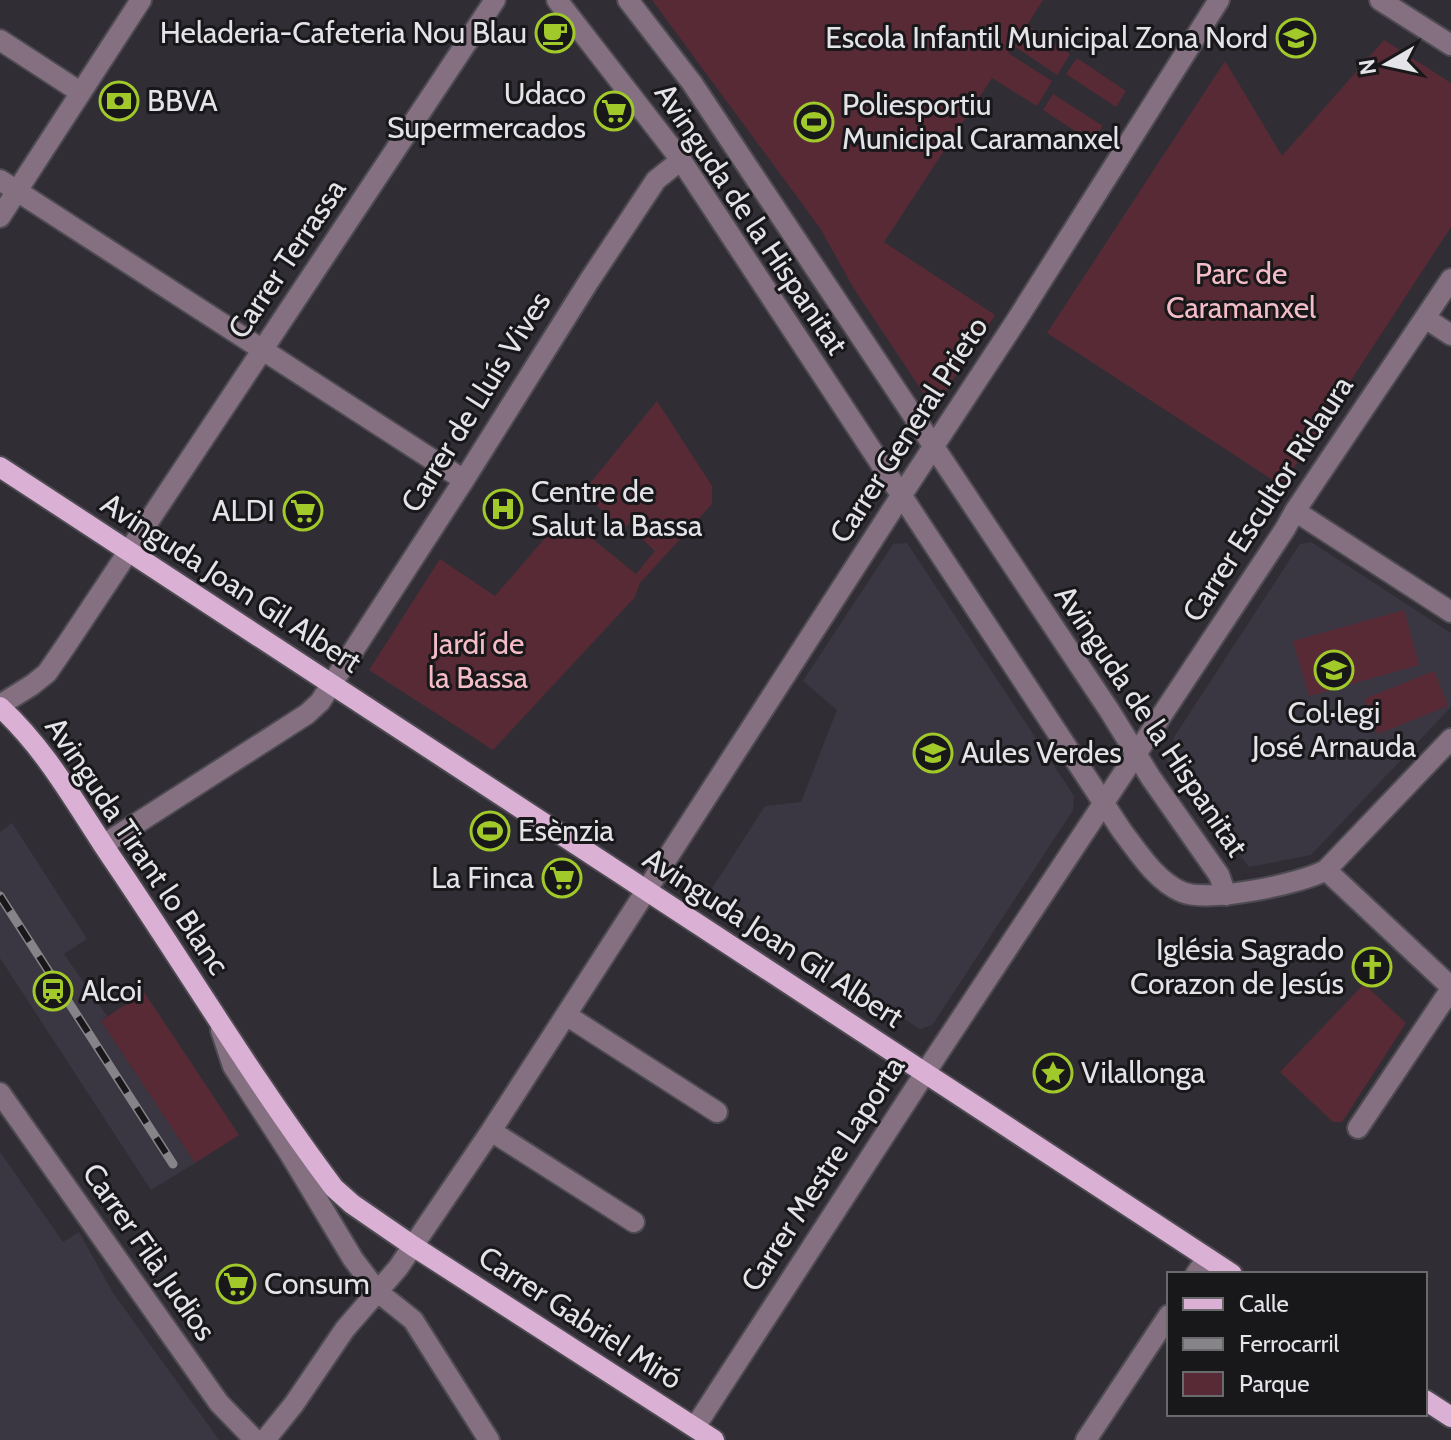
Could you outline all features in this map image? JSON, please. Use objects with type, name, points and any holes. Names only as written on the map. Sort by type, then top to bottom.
[{"type":"main road","name":"Avinguda Joan Gil Albert","points":[[0,467],[925,1073],[1202,1266],[1224,1272]]},
{"type":"main road","name":"Avinguda Tirant lo Blanc","points":[[0,706],[39,748],[219,1022],[334,1188],[413,1246]]},
{"type":"main road","name":"Carrer Gabriel Miró","points":[[413,1246],[714,1440]]},
{"type":"main road","points":[[1427,1401],[1451,1417]]},
{"type":"street","points":[[0,217],[8,186],[80,92],[141,0]]},
{"type":"street","name":"Carrer Terrassa","points":[[0,706],[47,673],[495,0]]},
{"type":"street","name":"Avinguda de la Hispanitat","points":[[557,0],[681,160],[1122,831],[1146,862],[1182,892],[1207,897],[1226,895],[1219,875],[1151,778],[1109,710],[692,83],[628,0]]},
{"type":"street","name":"Carrer General Prieto","points":[[265,1440],[294,1404],[345,1329],[413,1246],[491,1131],[1025,308],[1219,0]]},
{"type":"street","points":[[1380,0],[1451,45]]},
{"type":"street","points":[[0,40],[80,92]]},
{"type":"street","name":"Carrer de Lluís Vives","points":[[103,845],[307,714],[320,702],[656,180],[681,160]]},
{"type":"street","points":[[8,186],[464,480]]},
{"type":"street","name":"Carrer Escultor Ridaura","points":[[1135,753],[1451,279]]},
{"type":"street","points":[[1425,318],[1451,335]]},
{"type":"street","points":[[1295,511],[1451,612]]},
{"type":"street","points":[[1226,895],[1304,880],[1326,870],[1451,739]]},
{"type":"street","name":"Carrer Mestre Laporta","points":[[695,1427],[1135,753]]},
{"type":"street","points":[[1326,870],[1451,988],[1358,1128]]},
{"type":"street","points":[[566,1015],[717,1112]]},
{"type":"street","name":"Avinguda Tirant lo Blanc","points":[[219,1022],[233,1066],[353,1259],[378,1292],[413,1320],[489,1440]]},
{"type":"street","name":"Carrer Filà Judios","points":[[0,1093],[219,1403],[255,1440]]},
{"type":"street","points":[[491,1131],[634,1222]]},
{"type":"street","points":[[1086,1440],[1167,1318]]},
{"type":"shaded area","name":"Col·legi José Arnauda","points":[[1311,542],[1451,633],[1451,707],[1311,855],[1249,867],[1161,753],[1175,742],[1173,739],[1300,544]]},
{"type":"shaded area","name":"Aules Verdes","points":[[907,543],[1074,796],[1073,810],[937,1018],[932,1025],[920,1029],[709,893],[765,806],[801,802],[837,710],[803,681],[893,544]]},
{"type":"shaded area","points":[[12,823],[87,939],[64,954],[107,1016],[101,1021],[195,1163],[151,1190],[0,958],[0,832]]},
{"type":"shaded area","points":[[0,1152],[63,1242],[79,1232],[113,1293],[219,1440],[0,1440]]},
{"type":"green space","points":[[652,0],[1043,0],[1027,25],[1070,54],[1057,75],[1014,46],[1008,53],[1052,81],[1037,106],[992,78],[884,242],[995,315],[939,401],[926,397],[853,287],[820,228]]},
{"type":"green space","name":"Parc de Caramanxel","points":[[1384,40],[1451,83],[1451,227],[1282,486],[1047,333],[1225,61],[1282,156]]},
{"type":"green space","points":[[1077,58],[1126,91],[1116,107],[1066,74]]},
{"type":"green space","points":[[1053,94],[1103,126],[1092,142],[1043,110]]},
{"type":"green space","name":"Jardí de la Bassa","points":[[657,401],[712,486],[712,504],[640,583],[635,597],[493,750],[369,670],[440,559],[495,596],[564,516],[636,574],[655,551],[642,539],[649,531],[634,519],[624,529],[582,493]]},
{"type":"green space","points":[[1404,610],[1419,665],[1309,696],[1293,641]]},
{"type":"green space","points":[[1434,671],[1448,706],[1378,734],[1364,699]]},
{"type":"green space","points":[[1364,984],[1406,1023],[1342,1122],[1333,1122],[1280,1072]]},
{"type":"green space","points":[[144,992],[239,1135],[195,1163],[101,1021]]},
{"type":"railway","points":[[0,896],[173,1164]]},
{"type":"place","name":"Heladeria-Cafeteria Nou Blau","points":[[555,33]]},
{"type":"place","name":"Escola Infantil Municipal Zona Nord","points":[[1296,38]]},
{"type":"place","name":"BBVA","points":[[119,101]]},
{"type":"place","name":"Udaco Supermercados","points":[[614,111]]},
{"type":"place","name":"Poliesportiu Municipal Caramanxel","points":[[814,122]]},
{"type":"place","name":"Centre de Salut la Bassa","points":[[503,509]]},
{"type":"place","name":"ALDI","points":[[303,511]]},
{"type":"place","name":"Col·legi José Arnauda","points":[[1334,670]]},
{"type":"place","name":"Aules Verdes","points":[[933,753]]},
{"type":"place","name":"Esènzia","points":[[490,831]]},
{"type":"place","name":"La Finca","points":[[562,878]]},
{"type":"place","name":"Iglésia Sagrado Corazon de Jesús","points":[[1372,967]]},
{"type":"place","name":"Alcoi","points":[[53,991]]},
{"type":"place","name":"Vilallonga","points":[[1053,1073]]},
{"type":"place","name":"Consum","points":[[236,1284]]}]
